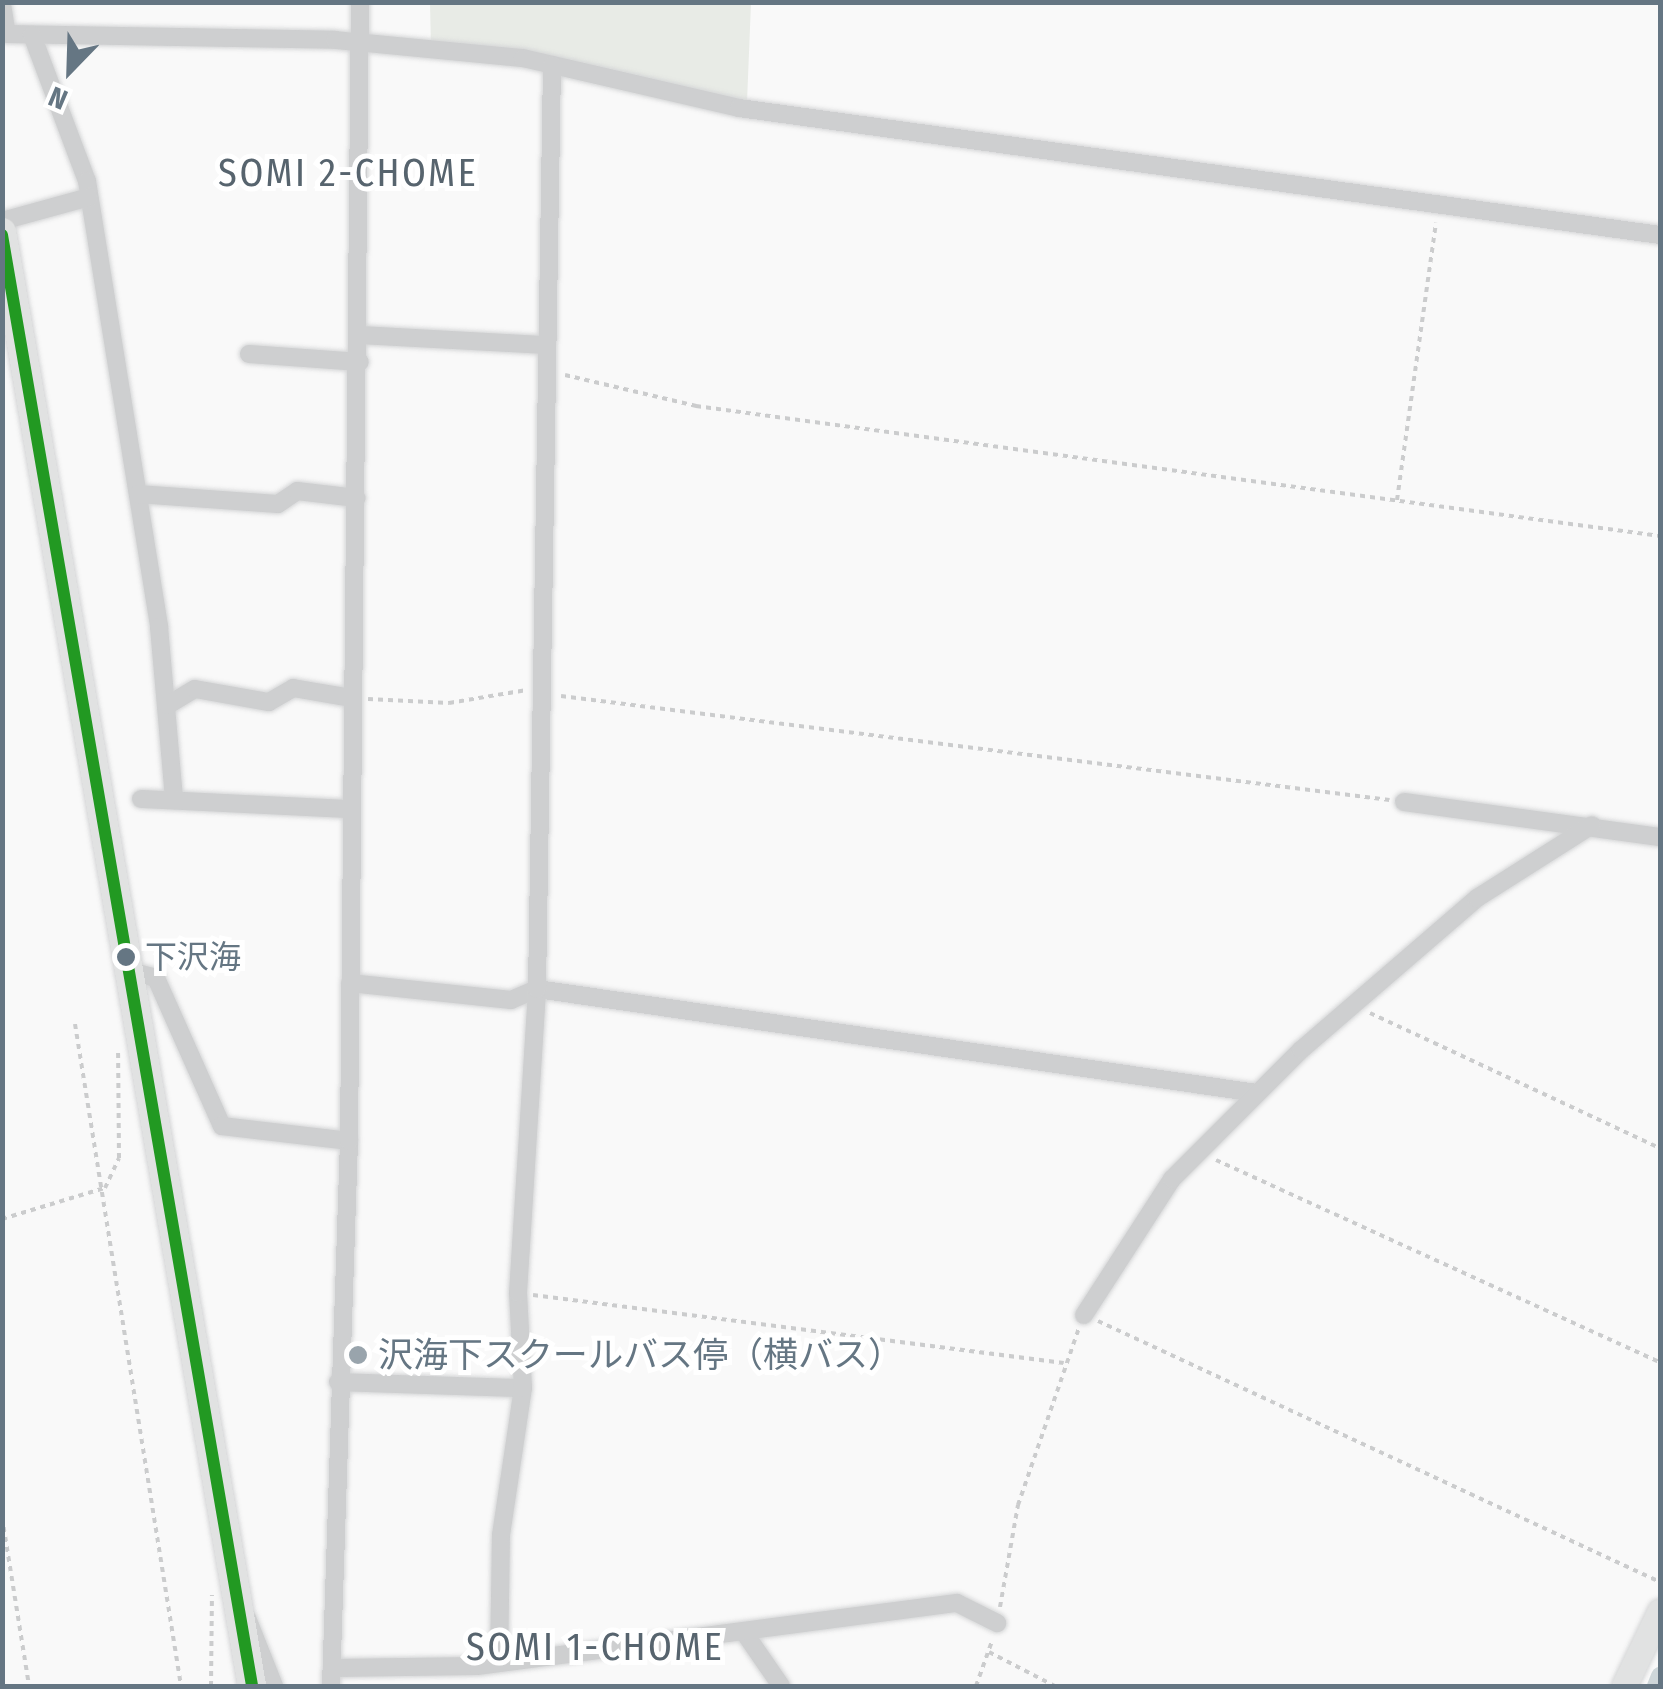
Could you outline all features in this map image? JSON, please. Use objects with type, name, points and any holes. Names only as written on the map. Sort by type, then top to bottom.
[{"type":"main road","points":[[2,232],[252,1686]]},
{"type":"main road","points":[[1624,1686],[1660,1612]]},
{"type":"street","points":[[360,2],[360,362],[350,809],[349,1141],[338,1382],[332,1677],[746,1634],[957,1604],[997,1623]]},
{"type":"street","points":[[2,4],[7,34],[362,42],[552,64],[739,108],[1660,235]]},
{"type":"street","points":[[32,35],[89,196],[168,706],[174,800]]},
{"type":"street","points":[[499,1662],[501,1535],[523,1388],[518,1293],[538,989],[538,691],[552,64]]},
{"type":"street","points":[[2,221],[89,196]]},
{"type":"street","points":[[360,335],[547,344]]},
{"type":"street","points":[[249,354],[360,362]]},
{"type":"street","points":[[138,494],[278,504],[298,492],[357,498]]},
{"type":"street","points":[[168,706],[194,689],[269,702],[293,688],[352,698]]},
{"type":"street","points":[[141,799],[350,809]]},
{"type":"street","points":[[1404,802],[1660,837]]},
{"type":"street","points":[[1084,1315],[1125,1240],[1197,1154],[1257,1092],[1477,898],[1592,825]]},
{"type":"street","points":[[130,971],[156,978],[222,1126],[349,1141]]},
{"type":"street","points":[[350,983],[512,1000],[538,989],[1257,1092]]},
{"type":"street","points":[[338,1382],[523,1388]]},
{"type":"street","points":[[237,1601],[274,1686]]},
{"type":"street","points":[[746,1634],[781,1686]]},
{"type":"path","points":[[1397,500],[1438,207]]},
{"type":"path","points":[[546,370],[696,406],[1660,536]]},
{"type":"path","points":[[352,698],[449,703],[538,691],[1404,802]]},
{"type":"path","points":[[1354,1004],[1660,1148]]},
{"type":"path","points":[[75,1024],[105,1188],[181,1686]]},
{"type":"path","points":[[2,1220],[105,1188],[119,1158],[118,1028]]},
{"type":"path","points":[[1197,1154],[1660,1362]]},
{"type":"path","points":[[518,1293],[1064,1363]]},
{"type":"path","points":[[976,1686],[997,1623],[1018,1505],[1064,1363],[1084,1315],[1660,1582]]},
{"type":"path","points":[[2,1517],[29,1686]]},
{"type":"path","points":[[211,1686],[212,1585]]},
{"type":"path","points":[[989,1652],[1055,1686]]},
{"type":"shaded area","points":[[430,3],[751,3],[747,102],[431,48]]},
{"type":"waterway","points":[[1656,1686],[1660,1676]]},
{"type":"transit line","points":[[2,235],[252,1686]]},
{"type":"place","name":"下沢海","points":[[126,957]]},
{"type":"place","name":"沢海下スクールバス停（横バス）","points":[[358,1355]]},
{"type":"district","name":"SOMI 2-CHOME","points":[[348,174]]},
{"type":"district","name":"SOMI 1-CHOME","points":[[595,1648]]}]
